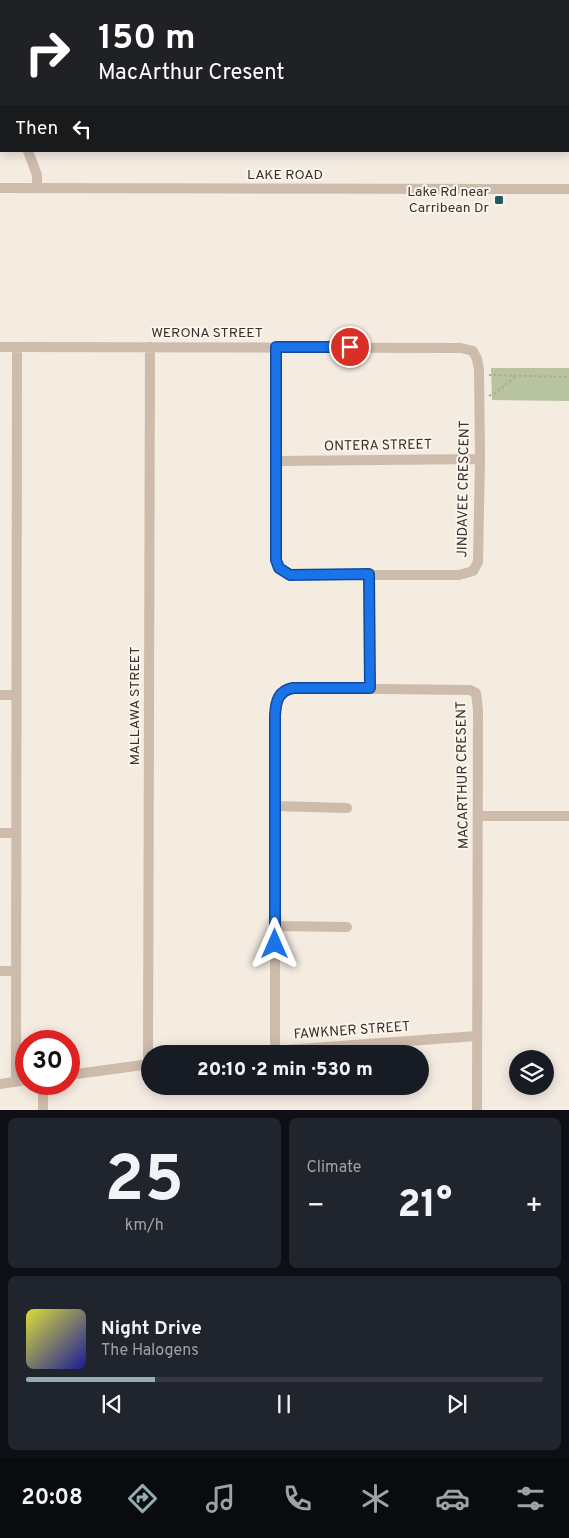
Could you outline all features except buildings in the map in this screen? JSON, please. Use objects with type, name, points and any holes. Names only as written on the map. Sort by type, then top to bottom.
[{"type":"street","points":[[28,152],[38,175],[37,187]]},
{"type":"street","name":"LAKE ROAD","points":[[0,188],[569,189]]},
{"type":"street","name":"WERONA STREET","points":[[0,347],[461,348],[473,351]]},
{"type":"street","points":[[18,347],[15,971],[18,1030]]},
{"type":"street","name":"MALLAWA STREET","points":[[149,1045],[150,347]]},
{"type":"street","name":"JINDAVEE CRESCENT","points":[[276,347],[276,560],[279,568],[290,575],[459,575],[473,571],[478,562],[480,458],[479,370],[473,351]]},
{"type":"street","name":"ONTERA STREET","points":[[276,461],[480,458]]},
{"type":"street","points":[[369,574],[370,688]]},
{"type":"street","name":"MACARTHUR CRESENT","points":[[275,1045],[275,715],[276,704],[281,692],[293,688],[470,690],[476,693],[478,710],[477,1110]]},
{"type":"street","points":[[0,695],[16,695]]},
{"type":"street","points":[[276,806],[347,808]]},
{"type":"street","points":[[478,816],[569,816]]},
{"type":"street","points":[[0,833],[15,833]]},
{"type":"street","points":[[276,926],[347,927]]},
{"type":"street","points":[[0,971],[15,971]]},
{"type":"street","name":"FAWKNER STREET","points":[[347,1045],[477,1036]]},
{"type":"street","points":[[80,1073],[141,1065]]},
{"type":"street","points":[[0,1084],[15,1082]]},
{"type":"street","points":[[43,1095],[44,1110]]},
{"type":"path","points":[[489,396],[518,374]]},
{"type":"path","points":[[489,375],[518,374],[569,377]]},
{"type":"green space","points":[[491,368],[569,368],[569,401],[492,400]]},
{"type":"place","name":"Lake Rd near Carribean Dr","points":[[499,200]]},
{"type":"route","points":[[275,944],[275,715],[278,698],[281,692],[293,688],[370,688],[369,574],[290,575],[279,568],[276,560],[276,347],[350,347]]}]
